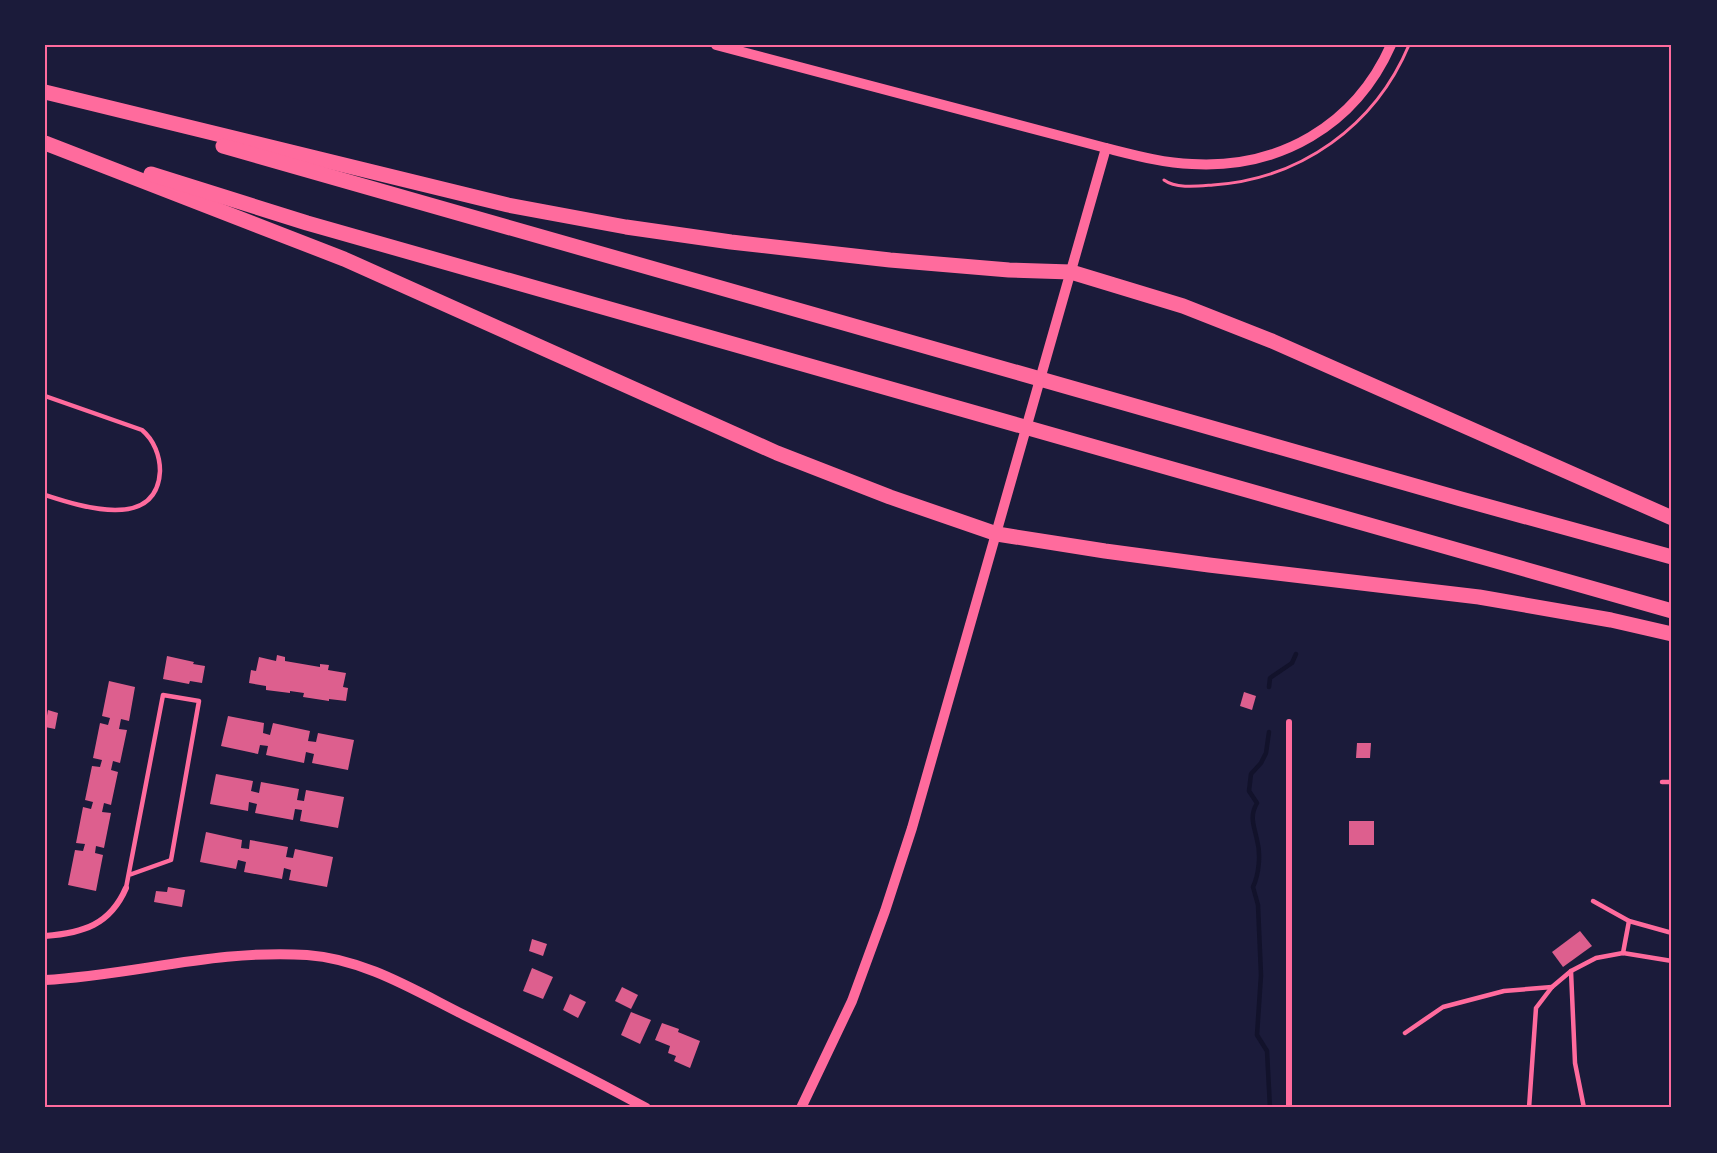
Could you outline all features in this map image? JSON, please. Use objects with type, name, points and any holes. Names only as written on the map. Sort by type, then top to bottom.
[{"type":"highway","points":[[45,94],[496,202],[616,226],[890,260],[1009,270],[1071,272],[1183,306],[1272,341],[1672,518]]},
{"type":"highway","points":[[45,94],[1461,499],[1672,557]]},
{"type":"highway","points":[[45,142],[344,259],[777,453],[890,497],[997,534],[1186,562],[1479,597],[1589,616],[1672,634]]},
{"type":"highway","points":[[45,142],[307,223],[1672,611]]},
{"type":"street","points":[[716,45],[1106,148],[1165,162],[1192,164],[1238,162],[1282,152],[1303,142],[1329,125],[1349,107],[1377,72],[1391,45]]},
{"type":"street","points":[[801,1108],[852,1001],[915,817],[1106,148]]},
{"type":"street","points":[[1289,722],[1289,1108]]},
{"type":"street","points":[[45,936],[74,933],[101,921],[120,902],[126,888]]},
{"type":"street","points":[[45,980],[104,974],[199,959],[272,954],[334,958],[380,973],[585,1074],[646,1108]]},
{"type":"lane","points":[[45,396],[142,430],[157,452],[160,473],[151,496],[135,507],[120,510],[107,511],[84,507],[45,495]]},
{"type":"lane","points":[[126,888],[163,695],[199,701],[171,860],[129,875]]},
{"type":"lane","points":[[1662,782],[1672,782]]},
{"type":"lane","points":[[1593,901],[1629,921],[1672,933]]},
{"type":"lane","points":[[1623,953],[1629,921]]},
{"type":"lane","points":[[1529,1108],[1536,1008],[1552,987],[1571,971],[1596,958],[1623,953],[1672,961]]},
{"type":"lane","points":[[1571,971],[1575,1064],[1584,1108]]},
{"type":"lane","points":[[1405,1033],[1443,1007],[1504,991],[1552,987]]},
{"type":"building","points":[[277,655],[285,657],[285,661],[320,667],[320,664],[329,665],[328,670],[346,673],[343,687],[348,688],[346,701],[303,697],[304,693],[266,690],[266,686],[249,683],[251,670],[256,671],[259,657],[276,661]]},
{"type":"building","points":[[167,656],[205,666],[202,683],[190,681],[189,684],[163,679]]},
{"type":"building","points":[[109,681],[135,687],[129,721],[121,719],[119,729],[127,730],[120,763],[113,761],[111,770],[118,772],[111,805],[104,803],[102,812],[111,813],[104,848],[96,846],[95,853],[103,855],[96,891],[68,885],[75,850],[83,851],[85,844],[76,843],[83,807],[91,809],[93,802],[85,800],[92,766],[100,767],[102,760],[93,758],[100,723],[108,725],[110,718],[102,716]]},
{"type":"building","points":[[1244,692],[1256,696],[1252,710],[1240,706]]},
{"type":"building","points":[[48,710],[58,713],[55,729],[45,727]]},
{"type":"building","points":[[228,716],[264,723],[263,733],[270,735],[273,723],[310,731],[308,741],[316,742],[318,733],[354,740],[348,770],[312,763],[314,754],[306,752],[304,763],[266,755],[268,746],[260,745],[258,754],[221,746]]},
{"type":"building","points":[[1357,743],[1371,743],[1370,758],[1356,758]]},
{"type":"building","points":[[216,774],[253,781],[251,791],[259,793],[261,782],[299,789],[297,800],[304,801],[306,790],[344,797],[338,828],[300,821],[302,810],[295,809],[293,820],[255,813],[257,804],[249,802],[248,811],[210,804]]},
{"type":"building","points":[[1349,821],[1374,821],[1374,845],[1349,845]]},
{"type":"building","points":[[206,832],[242,840],[241,848],[249,849],[250,840],[288,847],[286,857],[293,858],[295,849],[333,857],[327,887],[289,880],[291,870],[284,868],[282,879],[244,872],[246,862],[238,860],[236,869],[200,862]]},
{"type":"building","points":[[168,887],[185,890],[182,907],[154,902],[156,891],[167,892]]},
{"type":"building","points":[[1580,931],[1592,946],[1563,967],[1552,952]]},
{"type":"building","points":[[532,939],[547,944],[543,956],[529,951]]},
{"type":"building","points":[[532,968],[553,977],[543,999],[523,991]]},
{"type":"building","points":[[622,987],[638,995],[631,1009],[615,1001]]},
{"type":"building","points":[[570,994],[586,1002],[578,1018],[563,1010]]},
{"type":"building","points":[[631,1012],[651,1020],[640,1044],[621,1035]]},
{"type":"building","points":[[662,1023],[679,1029],[678,1032],[700,1041],[690,1068],[674,1061],[676,1056],[668,1053],[670,1046],[655,1040]]},
{"type":"waterway","points":[[1269,687],[1270,678],[1292,663],[1296,654]]},
{"type":"waterway","points":[[1269,732],[1266,753],[1251,774],[1249,791],[1257,803],[1253,817],[1259,851],[1258,870],[1253,887],[1258,905],[1261,975],[1257,1035],[1267,1051],[1270,1108]]}]
